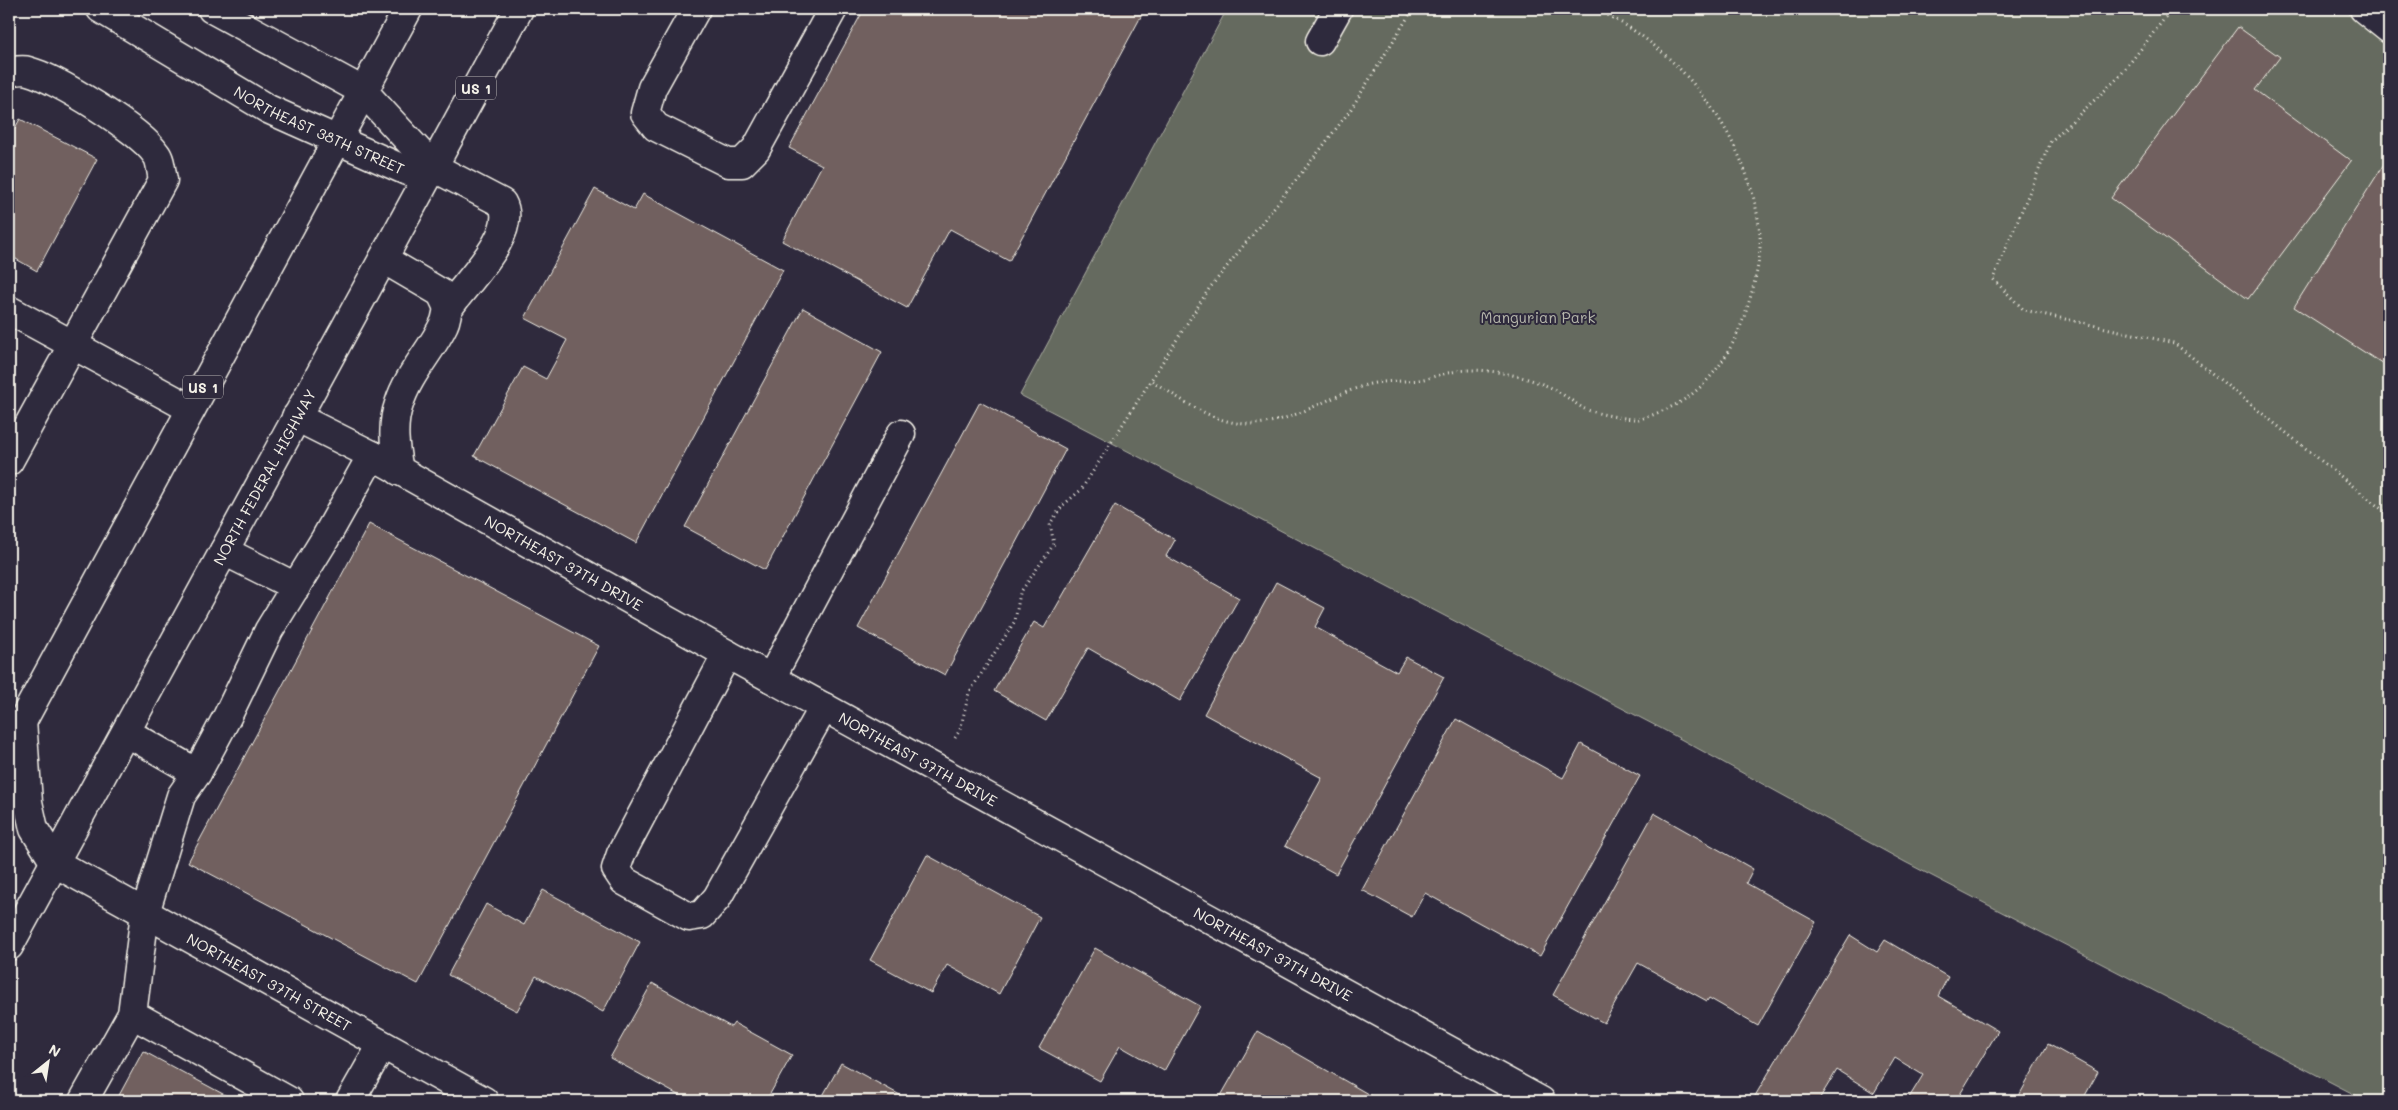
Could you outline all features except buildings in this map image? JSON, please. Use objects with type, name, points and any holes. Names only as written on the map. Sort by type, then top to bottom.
[{"type":"street","name":"NORTHEAST 38TH STREET","points":[[101,9],[268,108],[407,171],[433,166]]},
{"type":"street","name":"NORTHEAST 38TH STREET","points":[[212,9],[363,91],[433,166]]},
{"type":"street","name":"US 1","points":[[9,746],[408,9]]},
{"type":"street","name":"NORTH FEDERAL HIGHWAY","points":[[9,946],[519,9]]},
{"type":"street","points":[[696,9],[652,88],[645,113],[656,127],[728,164],[742,163],[756,149],[833,9]]},
{"type":"street","points":[[1320,41],[1338,9]]},
{"type":"street","points":[[2364,9],[2389,29]]},
{"type":"street","points":[[9,72],[26,70],[49,80],[107,113],[143,139],[158,155],[162,180],[9,461]]},
{"type":"street","points":[[399,472],[393,440],[398,405],[408,381],[444,324],[448,308],[499,241],[507,211],[502,203],[433,166]]},
{"type":"street","points":[[383,259],[441,293],[448,308]]},
{"type":"street","points":[[9,310],[191,410]]},
{"type":"street","name":"NORTHEAST 37TH DRIVE","points":[[296,417],[372,455],[399,472],[727,654],[1541,1101]]},
{"type":"street","points":[[772,678],[901,434]]},
{"type":"street","points":[[82,1101],[132,1014],[145,912],[180,796],[197,773],[269,630],[372,455]]},
{"type":"street","points":[[224,551],[296,587]]},
{"type":"street","points":[[727,654],[621,854],[616,869],[624,881],[689,917],[702,915],[717,898],[824,707]]},
{"type":"street","points":[[22,721],[28,802],[34,829],[55,863]]},
{"type":"street","points":[[126,732],[197,773]]},
{"type":"street","name":"NORTHEAST 37TH STREET","points":[[55,863],[484,1101]]},
{"type":"street","points":[[132,1014],[290,1101]]},
{"type":"street","points":[[350,1101],[382,1045]]},
{"type":"path","points":[[936,768],[960,730],[969,693],[1015,622],[1020,593],[1054,544],[1050,524],[1062,506],[1081,490],[1209,289],[1329,139],[1414,9]]},
{"type":"path","points":[[1152,381],[1196,408],[1232,422],[1265,423],[1307,410],[1368,384],[1418,380],[1469,370],[1514,375],[1549,386],[1586,410],[1638,419],[1671,408],[1706,383],[1729,352],[1748,311],[1760,238],[1754,198],[1729,132],[1687,74],[1646,40],[1611,16],[1594,9]]},
{"type":"path","points":[[2172,9],[2119,77],[2052,141],[1993,279],[2024,310],[2174,343],[2389,513]]},
{"type":"green space","name":"Mangurian Park","points":[[1227,9],[2389,9],[2389,1101],[2367,1101],[1905,862],[1664,730],[1020,395]]}]
